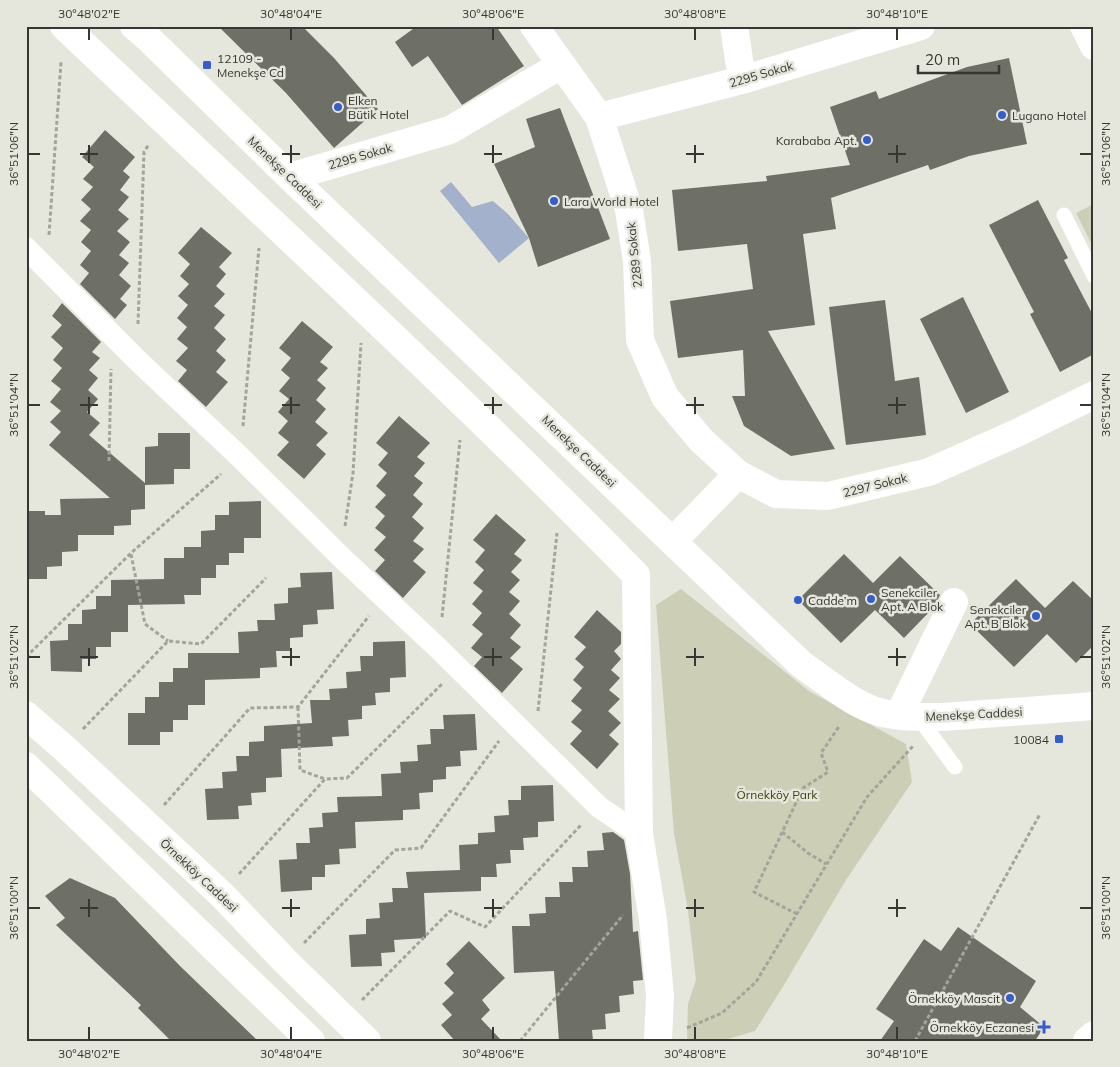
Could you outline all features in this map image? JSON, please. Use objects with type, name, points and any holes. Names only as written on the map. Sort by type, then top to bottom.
[{"type":"street","points":[[64,26],[464,404],[636,575],[639,834],[653,920],[660,996],[659,1040]]},
{"type":"street","name":"Menekşe Caddesi","points":[[134,26],[801,664],[855,701],[875,710],[915,720],[1094,706]]},
{"type":"street","name":"2289 Sokak","points":[[534,26],[599,117],[629,210],[637,261],[640,340],[665,397],[701,440],[738,474]]},
{"type":"street","points":[[734,26],[742,80]]},
{"type":"street","name":"2295 Sokak","points":[[599,117],[742,80],[921,26]]},
{"type":"street","points":[[1084,26],[1094,46]]},
{"type":"street","name":"2295 Sokak","points":[[290,176],[450,130],[561,65]]},
{"type":"street","points":[[26,248],[137,360],[439,649],[599,807],[639,834]]},
{"type":"street","name":"2297 Sokak","points":[[738,474],[776,494],[828,496],[929,472],[1019,432],[1094,395]]},
{"type":"street","points":[[673,541],[738,474]]},
{"type":"street","points":[[915,720],[954,602]]},
{"type":"street","name":"Örnekköy Caddesi","points":[[26,715],[221,894],[286,962],[367,1041]]},
{"type":"street","points":[[26,766],[311,1041]]},
{"type":"street","points":[[1087,1041],[1094,1035]]},
{"type":"lane","points":[[1064,214],[1094,276]]},
{"type":"lane","points":[[915,720],[955,767]]},
{"type":"path","points":[[46,268],[62,59]]},
{"type":"path","points":[[137,360],[144,152],[163,120]]},
{"type":"path","points":[[26,657],[131,554],[240,457],[260,247],[261,213]]},
{"type":"path","points":[[341,557],[353,473],[363,309]]},
{"type":"path","points":[[109,461],[112,334]]},
{"type":"path","points":[[439,649],[464,404]]},
{"type":"path","points":[[535,744],[560,498]]},
{"type":"path","points":[[131,554],[145,624],[168,641],[201,644],[266,578]]},
{"type":"path","points":[[384,597],[298,707],[300,770],[325,779],[347,778],[458,668]]},
{"type":"path","points":[[64,748],[168,641]]},
{"type":"path","points":[[797,914],[754,892],[803,788],[828,772],[821,754],[855,701]]},
{"type":"path","points":[[145,825],[250,708],[298,707]]},
{"type":"path","points":[[659,1040],[722,1013],[756,982],[915,720]]},
{"type":"path","points":[[286,962],[395,850],[421,848],[513,723]]},
{"type":"path","points":[[221,894],[325,779]]},
{"type":"path","points":[[344,1019],[450,911],[485,927],[599,807]]},
{"type":"path","points":[[915,1041],[1040,814]]},
{"type":"path","points":[[782,832],[826,864]]},
{"type":"path","points":[[520,1041],[648,885]]},
{"type":"green space","points":[[1094,204],[1094,249],[1076,213]]},
{"type":"green space","name":"Örnekköy Park","points":[[681,589],[809,691],[906,744],[912,782],[846,880],[755,1031],[721,1041],[687,1041],[688,1004],[696,980],[688,910],[674,833],[656,605]]},
{"type":"water","points":[[451,182],[472,207],[493,201],[508,214],[529,238],[499,263],[440,191]]},
{"type":"building","points":[[218,26],[302,26],[334,58],[378,109],[334,148],[286,93]]},
{"type":"building","points":[[417,26],[496,26],[524,66],[462,105],[428,56],[412,67],[395,42]]},
{"type":"building","points":[[1009,58],[1027,144],[969,156],[930,170],[928,165],[831,198],[836,229],[803,234],[815,325],[768,331],[835,449],[791,456],[744,426],[732,396],[745,396],[743,350],[678,358],[670,301],[753,289],[747,244],[678,251],[672,190],[767,181],[766,176],[850,165],[830,107],[876,91],[879,99],[967,67]]},
{"type":"building","name":"Lara World Hotel","points":[[560,108],[610,239],[538,267],[529,238],[494,164],[535,147],[526,119]]},
{"type":"building","points":[[105,130],[135,157],[123,171],[130,177],[120,190],[129,197],[118,210],[129,219],[117,231],[130,242],[119,255],[129,263],[119,275],[131,286],[120,299],[127,305],[115,319],[80,284],[89,273],[80,265],[91,251],[81,242],[91,230],[80,221],[91,209],[81,200],[93,187],[83,179],[94,167],[82,157]]},
{"type":"building","points":[[1038,200],[1068,258],[1064,260],[1094,317],[1094,354],[1060,372],[1030,314],[1034,312],[989,225]]},
{"type":"building","points":[[201,227],[232,253],[219,267],[226,274],[216,286],[225,294],[214,306],[225,315],[214,328],[226,339],[216,351],[226,360],[216,372],[228,382],[206,407],[178,381],[187,370],[176,361],[188,348],[177,339],[187,327],[177,318],[188,305],[178,296],[189,284],[180,276],[190,264],[178,253]]},
{"type":"building","points":[[963,297],[1009,392],[966,413],[920,319]]},
{"type":"building","points":[[885,300],[895,381],[919,377],[926,435],[846,445],[829,307]]},
{"type":"building","points":[[62,303],[101,342],[92,352],[100,358],[89,370],[98,378],[88,390],[98,399],[87,412],[100,423],[89,435],[145,483],[145,447],[158,446],[158,433],[190,433],[190,469],[174,469],[174,484],[145,485],[145,509],[131,510],[131,525],[114,526],[114,535],[78,535],[78,551],[62,552],[62,566],[47,567],[47,579],[26,579],[26,511],[45,511],[45,515],[61,515],[60,499],[110,498],[49,445],[61,432],[50,422],[61,411],[50,402],[61,389],[51,381],[62,368],[53,360],[63,348],[51,337],[62,325],[52,316]]},
{"type":"building","points":[[302,321],[333,347],[320,362],[328,368],[317,380],[326,388],[316,400],[326,409],[315,422],[328,433],[316,445],[326,454],[304,479],[277,455],[289,442],[278,433],[288,421],[278,412],[289,399],[279,391],[290,378],[281,370],[291,358],[279,348]]},
{"type":"building","points":[[399,416],[430,443],[417,457],[425,463],[414,476],[423,483],[413,495],[423,504],[412,517],[424,528],[413,541],[424,549],[413,561],[426,572],[403,598],[375,571],[385,560],[374,550],[386,537],[375,528],[385,516],[375,507],[386,495],[376,486],[387,473],[378,465],[388,453],[376,443]]},
{"type":"building","points":[[261,501],[261,538],[244,538],[244,553],[229,553],[229,565],[216,565],[216,578],[201,578],[201,595],[184,595],[185,604],[128,605],[128,632],[111,632],[111,647],[96,647],[96,659],[82,659],[82,672],[51,671],[50,641],[68,640],[68,624],[82,624],[82,610],[96,609],[96,596],[111,596],[111,580],[164,579],[164,558],[184,558],[184,547],[201,547],[201,531],[215,530],[215,515],[229,515],[229,502]]},
{"type":"building","points":[[496,514],[526,540],[514,554],[522,560],[511,572],[520,580],[509,592],[520,601],[509,614],[521,625],[510,638],[521,647],[510,658],[523,669],[502,693],[474,666],[482,657],[471,648],[483,634],[472,625],[482,613],[472,604],[483,591],[473,583],[484,570],[475,562],[485,550],[473,540]]},
{"type":"building","name":"Senekciler Apt. A Blok","points":[[844,554],[873,583],[900,556],[940,595],[934,607],[904,638],[875,610],[841,643],[798,600]]},
{"type":"building","points":[[332,572],[334,609],[317,610],[318,624],[303,625],[303,637],[290,638],[290,651],[276,651],[277,667],[260,668],[260,678],[205,680],[205,705],[188,705],[188,720],[173,720],[173,732],[160,732],[160,745],[128,745],[128,713],[145,713],[145,697],[159,697],[159,682],[173,682],[173,668],[188,668],[188,653],[239,653],[238,632],[258,631],[257,620],[275,620],[274,604],[288,603],[288,588],[301,587],[300,573]]},
{"type":"building","name":"Senekciler Apt. B Blok","points":[[1016,579],[1045,608],[1073,581],[1094,601],[1094,645],[1076,663],[1047,634],[1014,667],[970,624]]},
{"type":"building","points":[[597,610],[621,632],[621,644],[614,651],[621,659],[611,670],[620,678],[609,690],[620,699],[608,711],[621,723],[609,735],[619,744],[597,769],[570,744],[582,731],[571,722],[582,710],[571,701],[582,688],[573,680],[584,667],[575,659],[586,647],[574,637]]},
{"type":"building","points":[[405,641],[406,677],[390,678],[390,692],[375,693],[376,705],[362,706],[362,719],[348,720],[349,736],[332,737],[333,746],[281,749],[282,777],[266,778],[266,792],[251,793],[252,805],[238,806],[239,819],[207,820],[205,789],[223,788],[222,772],[237,771],[236,756],[249,756],[249,742],[264,741],[264,726],[312,723],[310,700],[330,700],[329,689],[347,688],[346,672],[361,671],[360,656],[373,656],[373,642]]},
{"type":"building","points":[[475,714],[477,750],[460,751],[461,766],[446,767],[446,779],[433,780],[433,792],[419,793],[420,809],[403,810],[403,820],[355,822],[356,848],[339,849],[340,864],[325,865],[325,877],[312,877],[312,890],[281,892],[279,860],[297,859],[296,843],[310,843],[309,828],[323,827],[322,813],[338,812],[337,797],[382,796],[381,774],[401,773],[400,762],[418,761],[417,745],[431,744],[430,729],[444,729],[443,715]]},
{"type":"building","points":[[553,785],[554,821],[538,822],[538,837],[523,838],[524,850],[510,850],[511,863],[496,864],[497,877],[481,877],[481,891],[424,893],[426,938],[394,940],[395,952],[381,953],[382,966],[351,967],[349,935],[366,934],[366,919],[380,918],[379,903],[393,902],[392,888],[408,888],[406,872],[460,870],[459,845],[478,844],[478,833],[495,832],[494,816],[509,815],[508,800],[521,800],[521,786]]},
{"type":"building","points":[[613,832],[624,840],[630,874],[633,932],[638,931],[643,980],[633,981],[634,994],[619,996],[620,1012],[605,1014],[606,1029],[592,1030],[593,1041],[559,1041],[554,971],[514,973],[512,926],[530,926],[529,914],[546,913],[545,897],[560,897],[559,882],[573,882],[572,867],[588,867],[587,851],[604,850],[602,833]]},
{"type":"building","points":[[70,878],[115,898],[180,966],[258,1041],[171,1041],[138,1008],[141,1005],[56,925],[65,918],[45,896]]},
{"type":"building","points":[[958,927],[1036,981],[1020,1007],[1044,1027],[1035,1041],[880,1041],[894,1021],[876,1009],[924,939],[941,951]]},
{"type":"building","points":[[469,941],[505,978],[482,1000],[490,1010],[481,1019],[502,1041],[455,1041],[441,1025],[452,1015],[442,1004],[454,993],[444,983],[454,973],[446,964]]},
{"type":"place","name":"12109 - Menekşe Cd","points":[[207,65]]},
{"type":"place","name":"Elken Bütik Hotel","points":[[338,107]]},
{"type":"place","name":"Lugano Hotel","points":[[1002,115]]},
{"type":"place","name":"Karababa Apt.","points":[[867,140]]},
{"type":"place","name":"Lara World Hotel","points":[[554,201]]},
{"type":"place","name":"Senekciler Apt. A Blok","points":[[871,599]]},
{"type":"place","name":"Cadde’m","points":[[798,600]]},
{"type":"place","name":"Senekciler Apt. B Blok","points":[[1036,616]]},
{"type":"place","name":"10084","points":[[1059,739]]},
{"type":"place","name":"Örnekköy Mascit","points":[[1010,998]]},
{"type":"place","name":"Örnekköy Eczanesi","points":[[1044,1027]]}]
